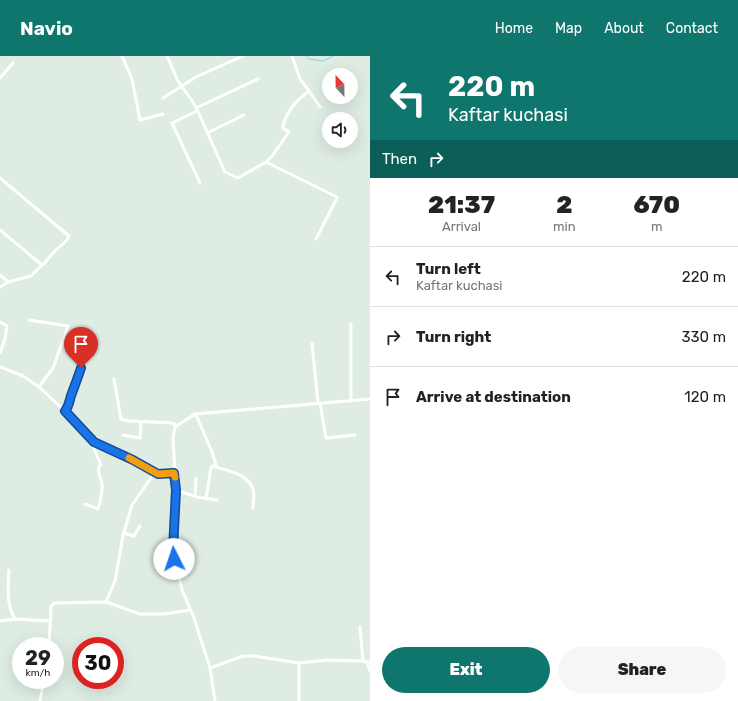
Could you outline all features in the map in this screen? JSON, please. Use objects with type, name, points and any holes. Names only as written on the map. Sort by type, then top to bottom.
[{"type":"street","points":[[122,56],[132,80],[140,120],[163,114]]},
{"type":"street","points":[[167,56],[181,85],[197,110],[225,172],[238,178],[266,162],[272,156],[288,134],[288,131],[283,128],[283,126],[290,109],[296,101],[309,91]]},
{"type":"street","points":[[163,98],[181,85],[196,77],[243,56]]},
{"type":"street","points":[[292,56],[300,79],[320,107]]},
{"type":"street","points":[[0,78],[13,63]]},
{"type":"street","points":[[200,183],[172,123],[258,79]]},
{"type":"street","points":[[208,133],[244,115]]},
{"type":"street","points":[[266,162],[337,197],[316,239]]},
{"type":"street","points":[[0,178],[69,236],[31,276],[8,282],[0,287]]},
{"type":"street","points":[[0,230],[42,265]]},
{"type":"street","points":[[0,275],[8,282]]},
{"type":"street","points":[[29,320],[68,326],[53,368],[39,387]]},
{"type":"street","points":[[0,322],[7,326],[5,339],[0,353]]},
{"type":"street","points":[[350,324],[351,401]]},
{"type":"street","points":[[312,342],[319,403],[326,438],[355,435]]},
{"type":"street","points":[[0,367],[23,376],[39,387],[65,411],[94,442],[133,460],[158,474],[174,473]]},
{"type":"street","points":[[65,411],[70,405],[72,393],[81,368]]},
{"type":"street","points":[[114,379],[122,419],[141,422],[175,424],[173,439],[176,490],[173,550],[182,590],[210,668],[215,701]]},
{"type":"street","points":[[175,427],[194,414],[370,399]]},
{"type":"street","points":[[194,414],[197,417],[212,452],[216,465],[215,467]]},
{"type":"street","points":[[123,435],[140,438],[141,422]]},
{"type":"street","points":[[85,504],[98,509],[102,492],[102,484],[98,471],[99,466],[102,467],[94,449],[94,442]]},
{"type":"street","points":[[206,499],[212,467],[215,467]]},
{"type":"street","points":[[215,467],[239,474],[247,481],[254,490],[253,508]]},
{"type":"street","points":[[106,602],[115,581],[124,533],[132,505],[155,472]]},
{"type":"street","points":[[195,496],[196,478]]},
{"type":"street","points":[[176,490],[206,499],[217,500]]},
{"type":"street","points":[[124,533],[134,536],[140,526]]},
{"type":"street","points":[[9,570],[8,594],[10,610],[15,619]]},
{"type":"street","points":[[50,637],[51,607],[56,603],[106,602],[140,614],[164,614],[190,610]]},
{"type":"street","points":[[0,621],[15,619],[51,621]]},
{"type":"street","points":[[360,627],[370,671]]},
{"type":"street","points":[[210,668],[243,656],[254,656],[299,663],[328,660],[367,662]]},
{"type":"street","points":[[299,663],[299,701]]},
{"type":"street","points":[[40,701],[42,689]]},
{"type":"waterway","points":[[307,56],[309,59],[323,61],[333,56]]},
{"type":"slow traffic","points":[[129,458],[158,474],[174,473],[175,477]]},
{"type":"route","points":[[81,368],[72,393],[70,405],[65,411],[94,442],[133,460],[158,474],[174,473],[176,490],[173,550],[174,559]]}]
